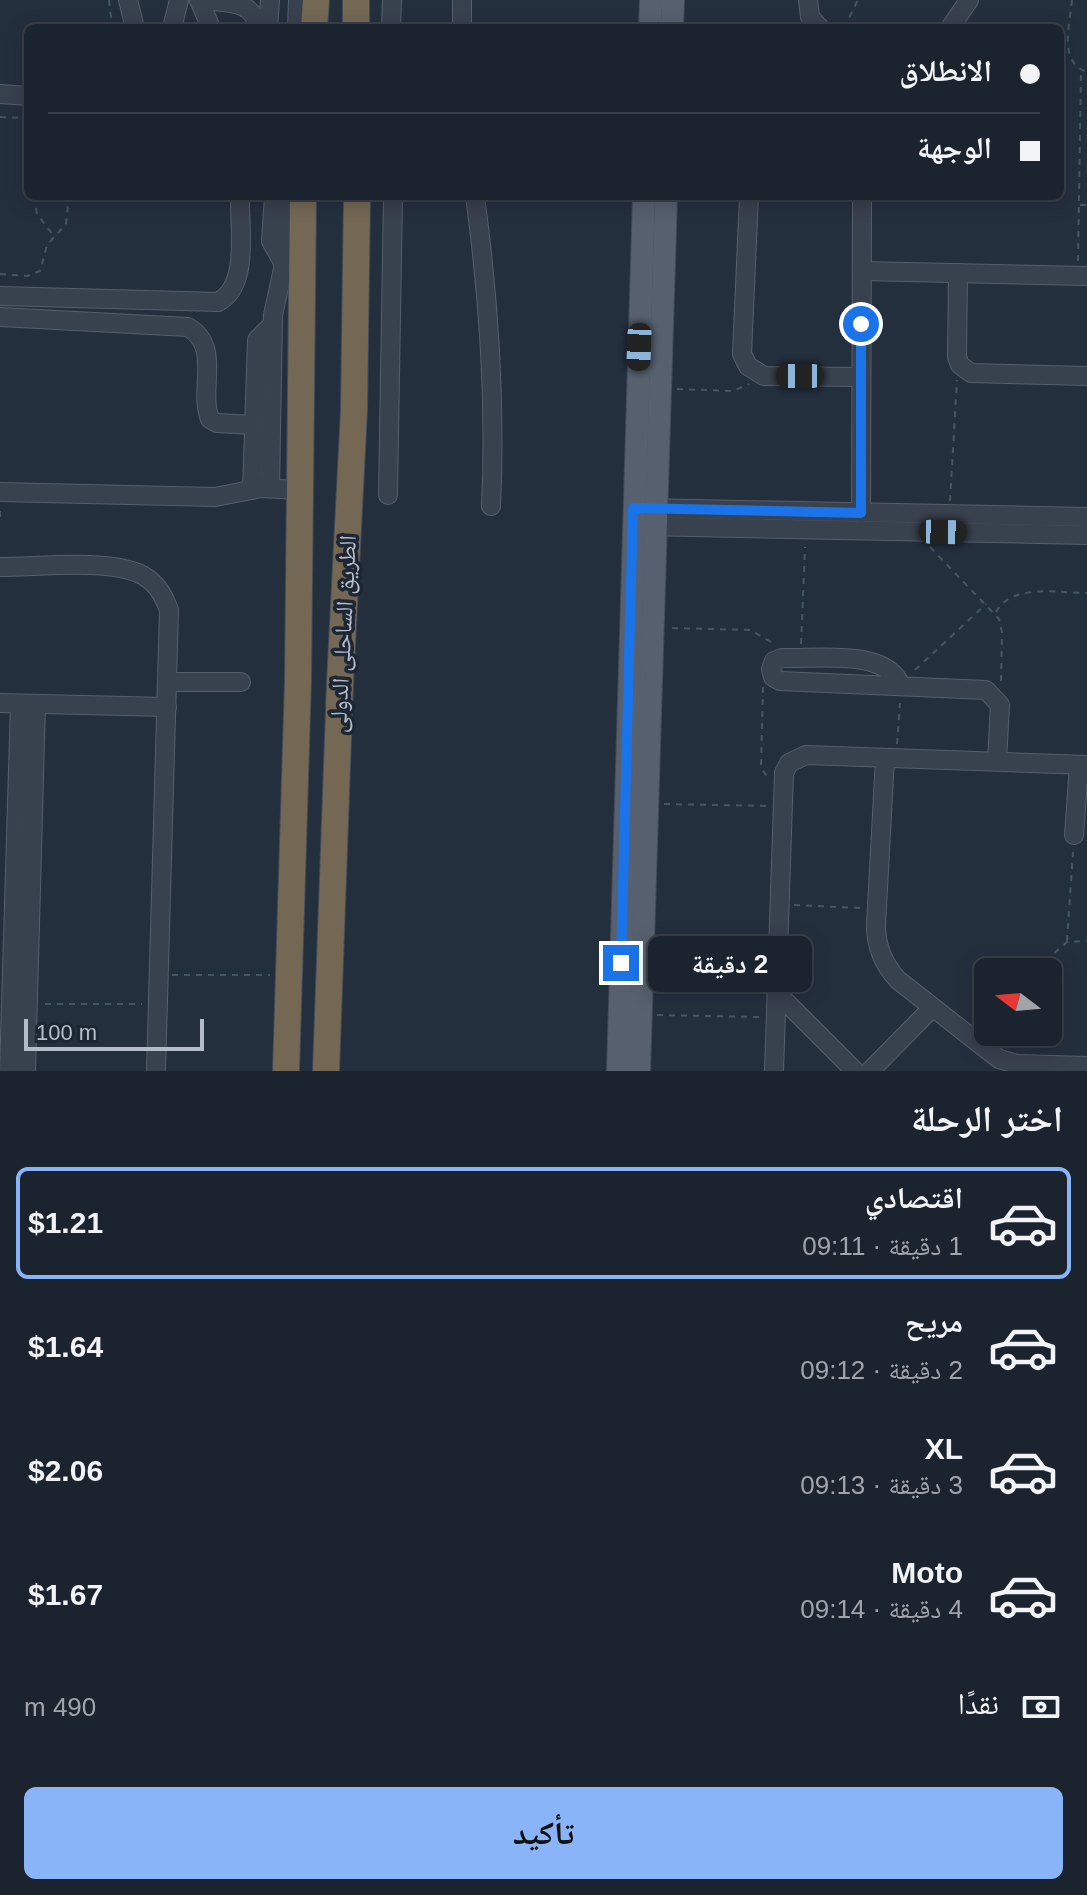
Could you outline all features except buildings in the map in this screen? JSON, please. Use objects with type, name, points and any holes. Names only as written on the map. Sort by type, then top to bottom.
[{"type":"highway","points":[[314,24],[316,0]]},
{"type":"highway","points":[[356,0],[356,24]]},
{"type":"highway","name":"الطريق الساحلى الدولى","points":[[286,1071],[298,681],[303,200]]},
{"type":"highway","name":"الطريق الساحلى الدولى","points":[[326,1071],[340,683],[354,410],[357,200]]},
{"type":"main road","points":[[651,0],[663,24]]},
{"type":"main road","points":[[665,24],[673,0]]},
{"type":"main road","points":[[618,1071],[644,517],[644,200]]},
{"type":"main road","points":[[639,1071],[652,628],[644,517],[660,388],[666,200]]},
{"type":"street","points":[[128,0],[134,24]]},
{"type":"street","points":[[173,24],[179,0]]},
{"type":"street","points":[[209,24],[199,0],[248,5],[256,13],[257,24]]},
{"type":"street","points":[[268,24],[270,0]]},
{"type":"street","points":[[297,24],[298,0]]},
{"type":"street","points":[[391,24],[392,0]]},
{"type":"street","points":[[462,0],[462,24]]},
{"type":"street","points":[[808,0],[810,17],[816,24]]},
{"type":"street","points":[[953,24],[969,0]]},
{"type":"street","points":[[0,94],[24,96]]},
{"type":"street","points":[[0,296],[218,302],[226,298],[237,282],[240,200]]},
{"type":"street","points":[[274,200],[271,241],[284,264]]},
{"type":"street","points":[[261,489],[273,324],[284,264],[288,200]]},
{"type":"street","points":[[388,495],[393,200]]},
{"type":"street","points":[[476,200],[484,265],[495,419],[491,506]]},
{"type":"street","points":[[749,200],[742,354],[748,366],[758,374],[861,377]]},
{"type":"street","points":[[861,513],[862,200]]},
{"type":"street","points":[[862,271],[1082,276]]},
{"type":"street","points":[[958,273],[957,357],[967,371],[1087,376]]},
{"type":"street","points":[[0,317],[188,327],[198,334],[207,351],[210,419],[217,423],[254,425]]},
{"type":"street","points":[[261,489],[254,425],[257,340],[273,324]]},
{"type":"street","points":[[0,492],[215,497],[261,489],[299,490]]},
{"type":"street","points":[[644,517],[861,513],[1087,517]]},
{"type":"street","points":[[644,517],[806,529],[1087,535]]},
{"type":"street","points":[[0,567],[136,572],[151,581],[163,594],[169,610],[156,1071]]},
{"type":"street","points":[[907,686],[890,668],[877,661],[784,662],[773,677],[780,681],[986,690],[995,696],[1000,711],[997,761]]},
{"type":"street","points":[[168,682],[241,682]]},
{"type":"street","points":[[0,703],[167,707]]},
{"type":"street","points":[[9,1071],[6,965],[8,834],[28,704]]},
{"type":"street","points":[[26,1071],[28,704]]},
{"type":"street","points":[[774,1071],[785,767],[802,756],[1083,765],[1074,835]]},
{"type":"street","points":[[890,758],[876,935],[886,965],[932,1008],[990,1054],[1017,1068],[1087,1066]]},
{"type":"street","points":[[777,993],[855,1071]]},
{"type":"street","points":[[870,1071],[932,1008]]},
{"type":"path","points":[[109,0],[111,17],[116,24]]},
{"type":"path","points":[[846,24],[858,0]]},
{"type":"path","points":[[1072,0],[1069,56],[1081,71],[1079,205],[1082,276]]},
{"type":"path","points":[[1081,71],[1087,72]]},
{"type":"path","points":[[0,117],[24,118]]},
{"type":"path","points":[[35,200],[37,214],[55,237]]},
{"type":"path","points":[[0,274],[27,276],[40,271],[47,245],[66,224],[69,200]]},
{"type":"path","points":[[1079,205],[1087,205]]},
{"type":"path","points":[[949,514],[954,386],[967,371]]},
{"type":"path","points":[[660,388],[733,391],[746,386],[758,374]]},
{"type":"path","points":[[783,783],[771,781],[761,767],[763,680],[784,662],[806,529]]},
{"type":"path","points":[[915,532],[995,613],[1002,632],[1000,711]]},
{"type":"path","points":[[995,613],[1003,602],[1018,594],[1087,593]]},
{"type":"path","points":[[890,758],[907,686],[919,663],[987,603]]},
{"type":"path","points":[[652,628],[750,630],[771,641],[784,662]]},
{"type":"path","points":[[647,803],[783,806]]},
{"type":"path","points":[[1067,942],[1074,835]]},
{"type":"path","points":[[780,905],[877,909]]},
{"type":"path","points":[[1049,1066],[1052,955],[1067,942],[1087,941]]},
{"type":"path","points":[[159,975],[289,975]]},
{"type":"path","points":[[28,1003],[158,1004]]},
{"type":"path","points":[[641,1015],[776,1018]]},
{"type":"route","points":[[621,963],[633,508],[861,513],[861,324]]}]
